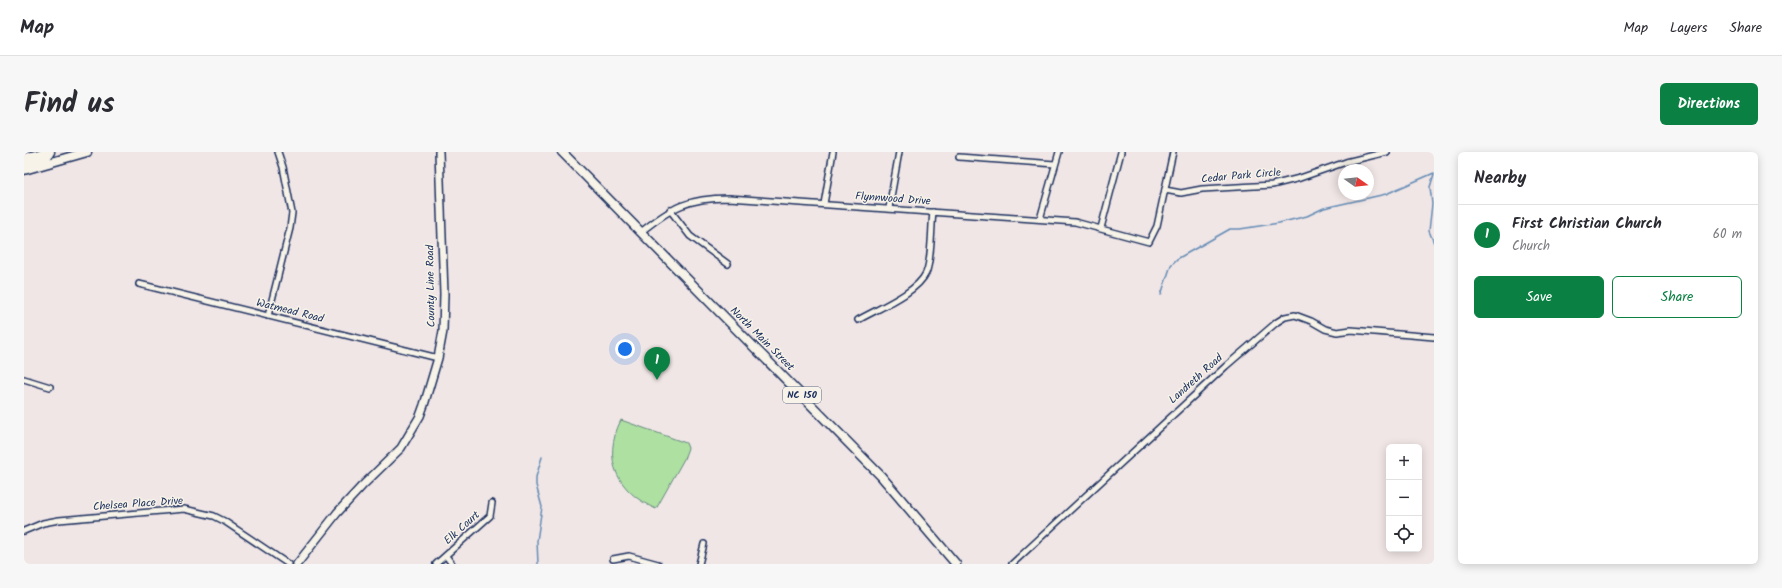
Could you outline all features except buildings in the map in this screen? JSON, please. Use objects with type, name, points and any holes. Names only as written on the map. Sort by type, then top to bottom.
[{"type":"main road","points":[[24,158],[46,152]]},
{"type":"main road","points":[[24,165],[47,157],[50,152]]},
{"type":"main road","points":[[24,170],[87,152]]},
{"type":"main road","name":"North Main Street","points":[[562,152],[881,476],[956,564]]},
{"type":"street","points":[[268,316],[290,228],[292,212],[283,167],[278,152]]},
{"type":"street","name":"County Line Road","points":[[297,564],[337,514],[362,486],[402,448],[420,416],[438,358],[443,331],[444,312],[439,152]]},
{"type":"street","points":[[824,204],[833,152]]},
{"type":"street","points":[[889,208],[899,152]]},
{"type":"street","points":[[1040,219],[1059,152]]},
{"type":"street","points":[[1101,228],[1121,152]]},
{"type":"street","points":[[1165,190],[1173,152]]},
{"type":"street","name":"Cedar Park Circle","points":[[1165,190],[1181,193],[1202,189],[1272,185],[1300,178],[1346,162],[1387,152]]},
{"type":"street","points":[[958,157],[1055,164]]},
{"type":"street","name":"Flynnwood Drive","points":[[641,232],[670,210],[694,201],[715,198],[889,208],[1075,222],[1149,242],[1157,226],[1165,190]]},
{"type":"street","points":[[670,210],[690,236],[728,264]]},
{"type":"street","points":[[858,320],[902,296],[922,279],[928,266],[932,212]]},
{"type":"street","name":"Watmead Road","points":[[139,284],[438,358]]},
{"type":"street","name":"Landreth Road","points":[[1012,564],[1226,366],[1260,336],[1286,317],[1295,315],[1302,317],[1325,329],[1337,332],[1351,330],[1434,337]]},
{"type":"street","points":[[24,379],[50,387]]},
{"type":"street","name":"Elk Court","points":[[436,564],[490,516],[492,503]]},
{"type":"street","name":"Chelsea Place Drive","points":[[24,531],[43,523],[59,520],[184,509],[214,516],[224,521],[288,564]]},
{"type":"street","points":[[699,564],[704,544]]},
{"type":"street","points":[[446,556],[452,564]]},
{"type":"street","points":[[613,559],[629,556],[658,564]]},
{"type":"green space","points":[[621,420],[686,443],[688,448],[684,459],[656,509],[632,494],[623,484],[617,473],[613,461],[613,448],[615,435]]},
{"type":"waterway","points":[[1161,295],[1171,265],[1177,259],[1230,229],[1240,229],[1279,223],[1307,216],[1324,208],[1386,194],[1434,173]]},
{"type":"waterway","points":[[1434,174],[1430,187],[1432,204],[1429,231],[1434,243]]},
{"type":"waterway","points":[[538,564],[537,541],[542,507],[536,485],[536,477],[542,457]]},
{"type":"place","name":"First Christian Church","points":[[657,380]]}]
